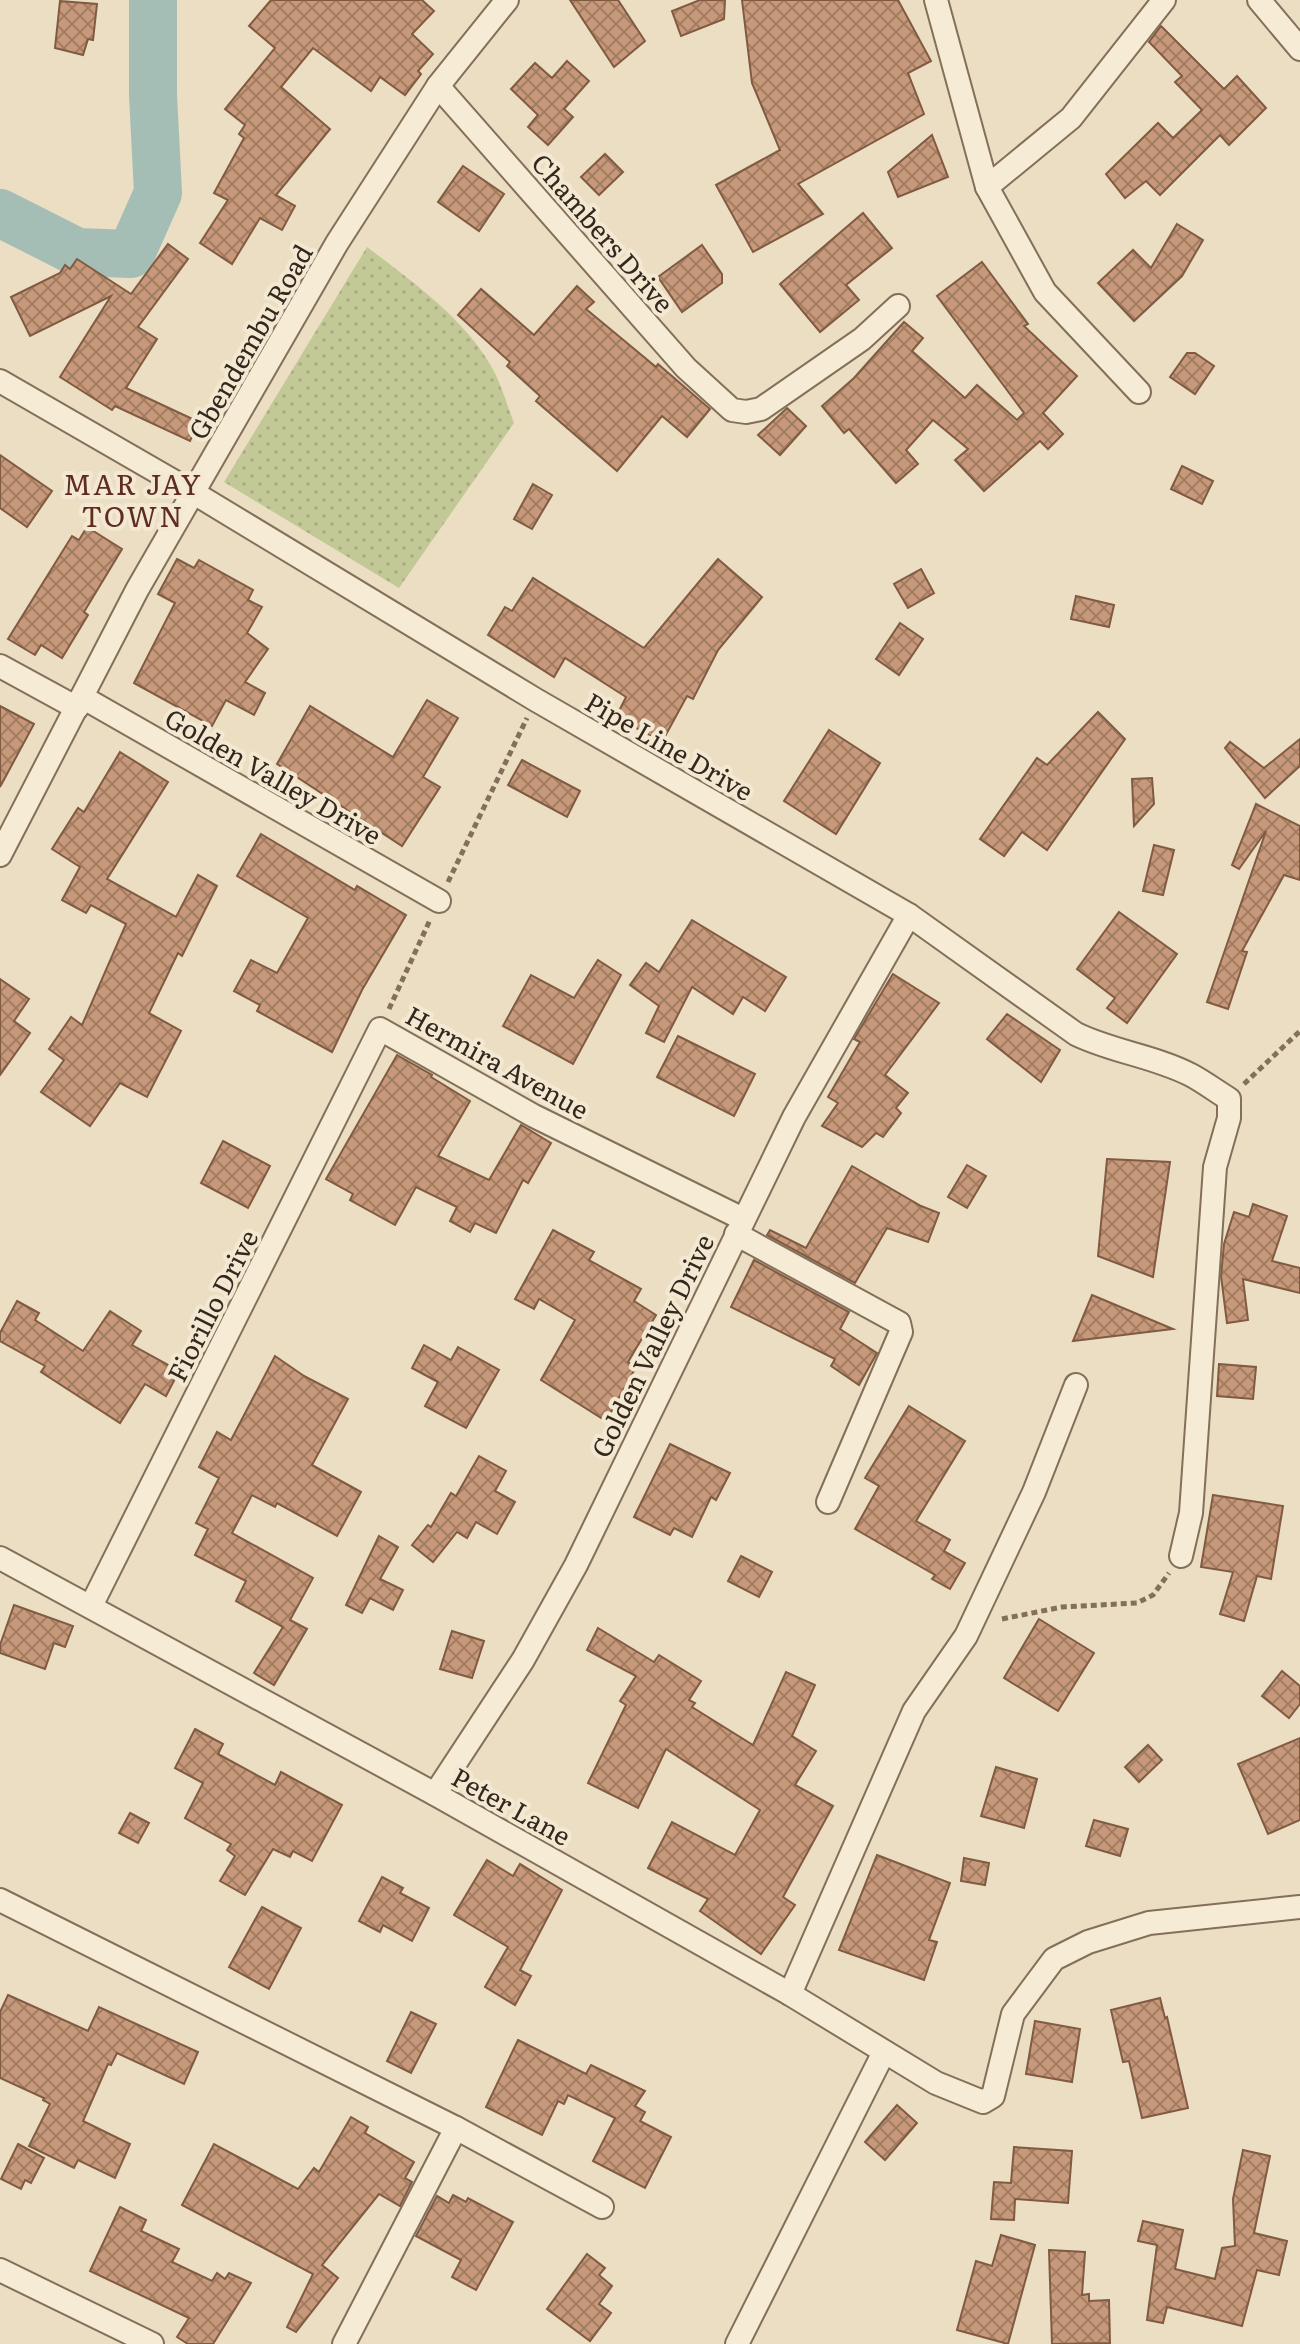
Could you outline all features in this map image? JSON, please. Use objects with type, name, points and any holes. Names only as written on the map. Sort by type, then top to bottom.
[{"type":"street","name":"Gbendembu Road","points":[[0,855],[137,590],[337,243],[438,86],[507,0]]},
{"type":"street","points":[[936,0],[987,187],[1045,292],[1139,392]]},
{"type":"street","points":[[987,187],[1071,118],[1164,0]]},
{"type":"street","points":[[1259,0],[1300,49]]},
{"type":"street","name":"Chambers Drive","points":[[438,86],[686,368],[732,410],[746,412],[761,409],[862,339],[898,306]]},
{"type":"street","name":"Pipe Line Drive","points":[[0,381],[194,493],[536,700],[909,915],[1076,1034],[1102,1047],[1151,1059],[1190,1074],[1229,1099]]},
{"type":"street","name":"Golden Valley Drive","points":[[0,666],[80,703],[439,901]]},
{"type":"street","name":"Golden Valley Drive","points":[[435,1794],[523,1660],[576,1565],[794,1117],[909,915]]},
{"type":"street","name":"Hermira Avenue","points":[[380,1029],[740,1227],[899,1323],[901,1332],[828,1502]]},
{"type":"street","name":"Fiorillo Drive","points":[[91,1606],[380,1029]]},
{"type":"street","points":[[1181,1556],[1191,1513],[1215,1167],[1229,1118],[1229,1099]]},
{"type":"street","points":[[790,1994],[914,1711],[966,1636],[1034,1492],[1076,1385]]},
{"type":"street","name":"Peter Lane","points":[[0,1558],[435,1794],[790,1994],[884,2052],[967,2097],[983,2102],[993,2096],[1013,2014],[1054,1959],[1088,1942],[1149,1923],[1300,1907]]},
{"type":"street","points":[[0,1900],[456,2128],[602,2207]]},
{"type":"street","points":[[737,2344],[884,2052]]},
{"type":"street","points":[[344,2344],[456,2128]]},
{"type":"street","points":[[0,2270],[152,2344]]},
{"type":"path","name":"Hermira Avenue","points":[[380,1029],[536,700]]},
{"type":"path","points":[[1229,1099],[1300,1031]]},
{"type":"path","points":[[966,1636],[1005,1618],[1062,1607],[1137,1603],[1153,1595],[1181,1556]]},
{"type":"green space","points":[[367,247],[435,300],[480,348],[495,373],[514,423],[399,588],[224,482]]},
{"type":"building","points":[[271,0],[422,0],[434,11],[412,34],[433,54],[418,71],[421,74],[405,95],[380,77],[371,91],[313,48],[281,87],[330,129],[276,195],[295,206],[282,230],[260,218],[232,264],[200,243],[228,200],[214,193],[244,138],[239,134],[245,125],[225,109],[275,48],[249,26]]},
{"type":"building","points":[[570,0],[618,0],[645,41],[614,67]]},
{"type":"building","points":[[700,0],[725,0],[724,19],[681,36],[672,11]]},
{"type":"building","points":[[742,0],[898,0],[931,61],[908,73],[924,114],[798,184],[823,214],[753,252],[716,185],[780,150],[752,83]]},
{"type":"building","points":[[60,1],[97,4],[93,40],[88,39],[83,55],[55,48]]},
{"type":"building","points":[[1161,26],[1224,89],[1237,76],[1266,108],[1229,145],[1220,135],[1160,195],[1146,181],[1125,198],[1106,174],[1158,123],[1173,138],[1202,110],[1175,82],[1182,76],[1149,42]]},
{"type":"building","points":[[567,61],[589,81],[564,109],[573,117],[548,145],[528,127],[538,115],[511,89],[535,63],[552,78]]},
{"type":"building","points":[[932,135],[948,177],[898,197],[888,172]]},
{"type":"building","points":[[605,154],[623,172],[599,195],[581,177]]},
{"type":"building","points":[[463,166],[504,194],[479,231],[438,202]]},
{"type":"building","points":[[863,213],[892,248],[846,285],[859,300],[820,332],[780,284]]},
{"type":"building","points":[[1177,224],[1203,240],[1182,276],[1134,321],[1098,283],[1133,250],[1151,268]]},
{"type":"building","points":[[168,244],[188,259],[138,327],[157,339],[126,388],[199,422],[190,441],[115,406],[112,410],[60,377],[111,296],[30,336],[11,297],[60,273],[65,265],[70,269],[77,259],[131,294]]},
{"type":"building","points":[[702,245],[722,274],[722,283],[682,312],[658,277]]},
{"type":"building","points":[[982,262],[1028,324],[1024,326],[1077,376],[1043,413],[1063,434],[1048,449],[1040,441],[984,491],[955,460],[968,449],[933,420],[906,450],[918,464],[896,483],[849,429],[844,433],[822,406],[854,378],[904,322],[923,338],[912,351],[965,398],[977,385],[1017,420],[1024,413],[937,296]]},
{"type":"building","points":[[577,286],[594,302],[586,309],[710,409],[687,437],[662,416],[617,471],[536,401],[540,396],[507,366],[510,362],[458,315],[481,289],[534,335]]},
{"type":"building","points":[[1187,353],[1195,353],[1214,366],[1195,394],[1170,377]]},
{"type":"building","points":[[787,408],[806,426],[780,455],[758,435]]},
{"type":"building","points":[[0,455],[52,491],[27,527],[0,508]]},
{"type":"building","points":[[1182,466],[1213,481],[1202,504],[1171,489]]},
{"type":"building","points":[[533,484],[552,495],[532,529],[514,519]]},
{"type":"building","points":[[87,527],[122,549],[84,612],[88,615],[62,658],[41,645],[35,655],[8,639],[72,536],[79,540]]},
{"type":"building","points":[[177,559],[194,568],[199,560],[253,590],[248,600],[262,607],[247,633],[268,649],[245,682],[265,693],[254,715],[226,700],[212,726],[134,683],[175,603],[158,594]]},
{"type":"building","points":[[718,559],[762,597],[718,650],[693,699],[687,696],[662,742],[616,717],[626,697],[565,658],[554,677],[488,635],[505,607],[512,611],[533,578],[644,648]]},
{"type":"building","points":[[921,569],[934,593],[908,608],[894,584]]},
{"type":"building","points":[[1076,596],[1114,605],[1109,627],[1071,619]]},
{"type":"building","points":[[900,623],[923,639],[899,675],[876,659]]},
{"type":"building","points":[[427,700],[458,718],[423,777],[440,787],[402,846],[277,764],[310,706],[393,757]]},
{"type":"building","points":[[0,706],[34,724],[0,787]]},
{"type":"building","points":[[1098,712],[1125,739],[1047,850],[1022,832],[1004,856],[980,839],[1037,758],[1047,765]]},
{"type":"building","points":[[829,730],[880,763],[836,834],[784,801]]},
{"type":"building","points":[[1300,739],[1300,766],[1265,798],[1225,748],[1230,742],[1264,768]]},
{"type":"building","points":[[120,752],[168,782],[107,879],[176,917],[198,875],[217,886],[182,956],[178,953],[149,1013],[181,1031],[147,1097],[120,1083],[90,1126],[41,1092],[64,1060],[49,1049],[71,1017],[82,1025],[126,924],[91,905],[86,913],[62,900],[80,867],[52,849],[78,808],[84,812]]},
{"type":"building","points":[[522,760],[580,791],[567,817],[508,785]]},
{"type":"building","points":[[1152,778],[1154,804],[1134,826],[1132,779]]},
{"type":"building","points":[[1256,804],[1300,826],[1300,880],[1284,875],[1242,951],[1247,952],[1228,1009],[1207,1002],[1266,831],[1239,869],[1232,865]]},
{"type":"building","points":[[261,834],[355,890],[357,886],[406,915],[362,990],[332,1052],[257,1011],[260,1005],[234,991],[251,960],[277,973],[308,918],[237,876]]},
{"type":"building","points":[[1154,845],[1174,850],[1163,895],[1143,891]]},
{"type":"building","points":[[1119,912],[1177,954],[1127,1023],[1107,1008],[1115,998],[1077,969]]},
{"type":"building","points":[[692,920],[786,977],[765,1011],[743,997],[733,1014],[692,987],[664,1042],[646,1033],[659,1006],[630,985],[646,963],[659,972]]},
{"type":"building","points":[[598,960],[621,975],[573,1064],[503,1026],[531,975],[574,998]]},
{"type":"building","points":[[893,974],[939,1003],[885,1075],[908,1093],[896,1108],[901,1113],[883,1137],[876,1133],[862,1147],[822,1126],[838,1103],[828,1097],[860,1042],[854,1039]]},
{"type":"building","points":[[0,979],[29,999],[14,1021],[30,1033],[0,1075]]},
{"type":"building","points":[[1007,1014],[1060,1050],[1041,1082],[987,1039]]},
{"type":"building","points":[[678,1036],[755,1074],[734,1116],[657,1077]]},
{"type":"building","points":[[397,1055],[470,1101],[438,1156],[489,1180],[521,1125],[551,1143],[528,1183],[523,1180],[496,1233],[475,1223],[470,1232],[450,1221],[457,1207],[416,1187],[395,1225],[350,1200],[353,1194],[326,1179]]},
{"type":"building","points":[[223,1141],[270,1166],[248,1208],[201,1183]]},
{"type":"building","points":[[1107,1159],[1170,1162],[1153,1277],[1098,1256]]},
{"type":"building","points":[[967,1165],[986,1176],[967,1208],[948,1197]]},
{"type":"building","points":[[852,1166],[939,1213],[928,1242],[887,1228],[855,1283],[767,1235],[770,1230],[806,1248]]},
{"type":"building","points":[[1253,1204],[1287,1216],[1272,1261],[1300,1268],[1300,1293],[1243,1279],[1248,1320],[1227,1323],[1221,1276],[1224,1244],[1234,1212],[1249,1217]]},
{"type":"building","points":[[553,1230],[594,1252],[589,1260],[641,1289],[634,1301],[656,1315],[628,1362],[636,1367],[606,1421],[541,1380],[575,1320],[539,1299],[534,1309],[515,1299]]},
{"type":"building","points":[[754,1260],[849,1312],[840,1329],[877,1353],[859,1385],[831,1366],[835,1359],[731,1307]]},
{"type":"building","points":[[1092,1295],[1173,1329],[1073,1341]]},
{"type":"building","points":[[17,1301],[39,1313],[35,1320],[83,1351],[110,1311],[141,1331],[132,1345],[179,1371],[166,1396],[145,1384],[120,1423],[41,1372],[45,1366],[0,1341],[0,1333]]},
{"type":"building","points":[[424,1345],[451,1360],[458,1347],[499,1370],[466,1428],[425,1406],[438,1382],[412,1368]]},
{"type":"building","points":[[275,1356],[304,1376],[348,1399],[312,1465],[361,1492],[337,1536],[277,1503],[275,1507],[252,1495],[232,1533],[313,1578],[290,1620],[307,1629],[274,1685],[254,1673],[283,1627],[236,1601],[246,1581],[195,1555],[208,1529],[196,1523],[219,1478],[199,1467],[217,1432],[231,1440]]},
{"type":"building","points":[[1219,1364],[1256,1367],[1253,1399],[1217,1396]]},
{"type":"building","points":[[909,1406],[965,1441],[916,1521],[950,1540],[944,1551],[965,1563],[950,1589],[932,1579],[935,1575],[855,1529],[879,1486],[865,1478]]},
{"type":"building","points":[[670,1444],[730,1473],[716,1500],[711,1497],[692,1537],[674,1528],[670,1535],[634,1517]]},
{"type":"building","points":[[479,1456],[506,1471],[495,1491],[515,1502],[497,1534],[476,1522],[467,1538],[457,1532],[433,1562],[412,1545],[428,1525],[431,1527],[451,1493],[456,1496]]},
{"type":"building","points":[[1213,1495],[1283,1506],[1271,1579],[1257,1576],[1244,1621],[1220,1614],[1233,1572],[1201,1567]]},
{"type":"building","points":[[379,1536],[398,1547],[380,1579],[403,1590],[393,1610],[370,1598],[362,1613],[346,1605]]},
{"type":"building","points":[[741,1556],[772,1572],[759,1597],[728,1581]]},
{"type":"building","points":[[14,1605],[73,1626],[65,1647],[54,1643],[45,1669],[0,1653]]},
{"type":"building","points":[[1039,1619],[1094,1653],[1058,1711],[1004,1678]]},
{"type":"building","points":[[598,1628],[654,1662],[659,1655],[701,1681],[689,1700],[695,1703],[692,1707],[753,1745],[786,1672],[815,1685],[792,1736],[816,1751],[795,1785],[833,1806],[783,1897],[795,1905],[761,1954],[700,1911],[708,1899],[648,1868],[672,1822],[735,1855],[760,1810],[666,1749],[638,1808],[588,1783],[626,1705],[620,1701],[636,1676],[587,1650]]},
{"type":"building","points":[[452,1631],[484,1641],[472,1678],[440,1669]]},
{"type":"building","points":[[1282,1671],[1300,1686],[1300,1704],[1289,1718],[1262,1696]]},
{"type":"building","points":[[195,1729],[223,1744],[218,1754],[275,1785],[281,1772],[342,1805],[312,1861],[293,1851],[290,1857],[273,1849],[245,1895],[220,1881],[235,1856],[227,1850],[231,1844],[185,1818],[203,1783],[175,1768]]},
{"type":"building","points":[[1300,1738],[1300,1820],[1268,1834],[1238,1764]]},
{"type":"building","points":[[1148,1745],[1162,1760],[1139,1782],[1125,1767]]},
{"type":"building","points":[[996,1767],[1037,1779],[1024,1828],[981,1816]]},
{"type":"building","points":[[130,1813],[149,1823],[138,1843],[119,1833]]},
{"type":"building","points":[[1094,1820],[1128,1829],[1120,1856],[1086,1846]]},
{"type":"building","points":[[877,1855],[950,1883],[929,1940],[937,1942],[924,1980],[839,1950]]},
{"type":"building","points":[[964,1858],[989,1863],[985,1885],[961,1881]]},
{"type":"building","points":[[487,1860],[513,1876],[520,1864],[562,1890],[520,1970],[531,1976],[515,2005],[485,1987],[508,1947],[454,1915]]},
{"type":"building","points":[[382,1877],[403,1888],[400,1893],[429,1908],[412,1941],[383,1925],[380,1932],[359,1921]]},
{"type":"building","points":[[262,1907],[301,1928],[269,1989],[229,1967]]},
{"type":"building","points":[[8,1995],[88,2031],[99,2007],[198,2052],[184,2084],[117,2053],[111,2065],[108,2064],[83,2121],[130,2144],[115,2178],[78,2160],[74,2168],[29,2146],[50,2104],[44,2098],[0,2078],[0,2012]]},
{"type":"building","points":[[1160,1998],[1188,2108],[1142,2118],[1129,2061],[1123,2062],[1111,2010]]},
{"type":"building","points":[[411,2012],[436,2024],[411,2073],[387,2061]]},
{"type":"building","points":[[1035,2021],[1080,2029],[1072,2082],[1026,2074]]},
{"type":"building","points":[[518,2040],[586,2074],[591,2065],[645,2091],[635,2106],[645,2112],[640,2121],[671,2137],[645,2188],[593,2161],[615,2118],[568,2095],[564,2104],[558,2101],[542,2135],[486,2107]]},
{"type":"building","points":[[897,2105],[917,2123],[885,2160],[865,2142]]},
{"type":"building","points":[[351,2117],[368,2127],[365,2133],[414,2162],[405,2178],[412,2182],[400,2206],[379,2194],[322,2265],[338,2278],[296,2332],[287,2327],[313,2274],[182,2205],[214,2144],[298,2189],[314,2168],[319,2172]]},
{"type":"building","points":[[18,2144],[44,2158],[31,2183],[25,2180],[21,2189],[1,2179]]},
{"type":"building","points":[[1014,2147],[1072,2151],[1068,2203],[1015,2199],[1014,2220],[991,2219],[994,2182],[1011,2183]]},
{"type":"building","points":[[1243,2150],[1270,2156],[1254,2233],[1287,2241],[1279,2275],[1257,2270],[1242,2326],[1167,2307],[1163,2323],[1147,2320],[1157,2245],[1138,2241],[1143,2221],[1183,2230],[1175,2269],[1215,2279],[1222,2248],[1235,2246],[1233,2199]]},
{"type":"building","points":[[453,2195],[466,2202],[468,2198],[513,2222],[476,2290],[452,2277],[461,2260],[416,2236],[437,2196],[449,2203]]},
{"type":"building","points":[[120,2207],[146,2220],[141,2231],[179,2249],[172,2262],[212,2281],[217,2273],[225,2279],[229,2273],[251,2283],[213,2344],[188,2344],[177,2337],[189,2318],[90,2271]]},
{"type":"building","points":[[1001,2235],[1035,2245],[1008,2344],[957,2330],[976,2261],[992,2266]]},
{"type":"building","points":[[1049,2250],[1085,2252],[1082,2295],[1089,2294],[1089,2301],[1109,2300],[1110,2343],[1052,2344]]},
{"type":"building","points":[[587,2254],[605,2268],[599,2275],[612,2286],[599,2304],[611,2313],[590,2341],[547,2309]]},
{"type":"waterway","points":[[0,213],[77,252],[131,254],[158,193],[153,95],[153,0]]},
{"type":"district","name":"MAR JAY TOWN","points":[[133,499]]}]
